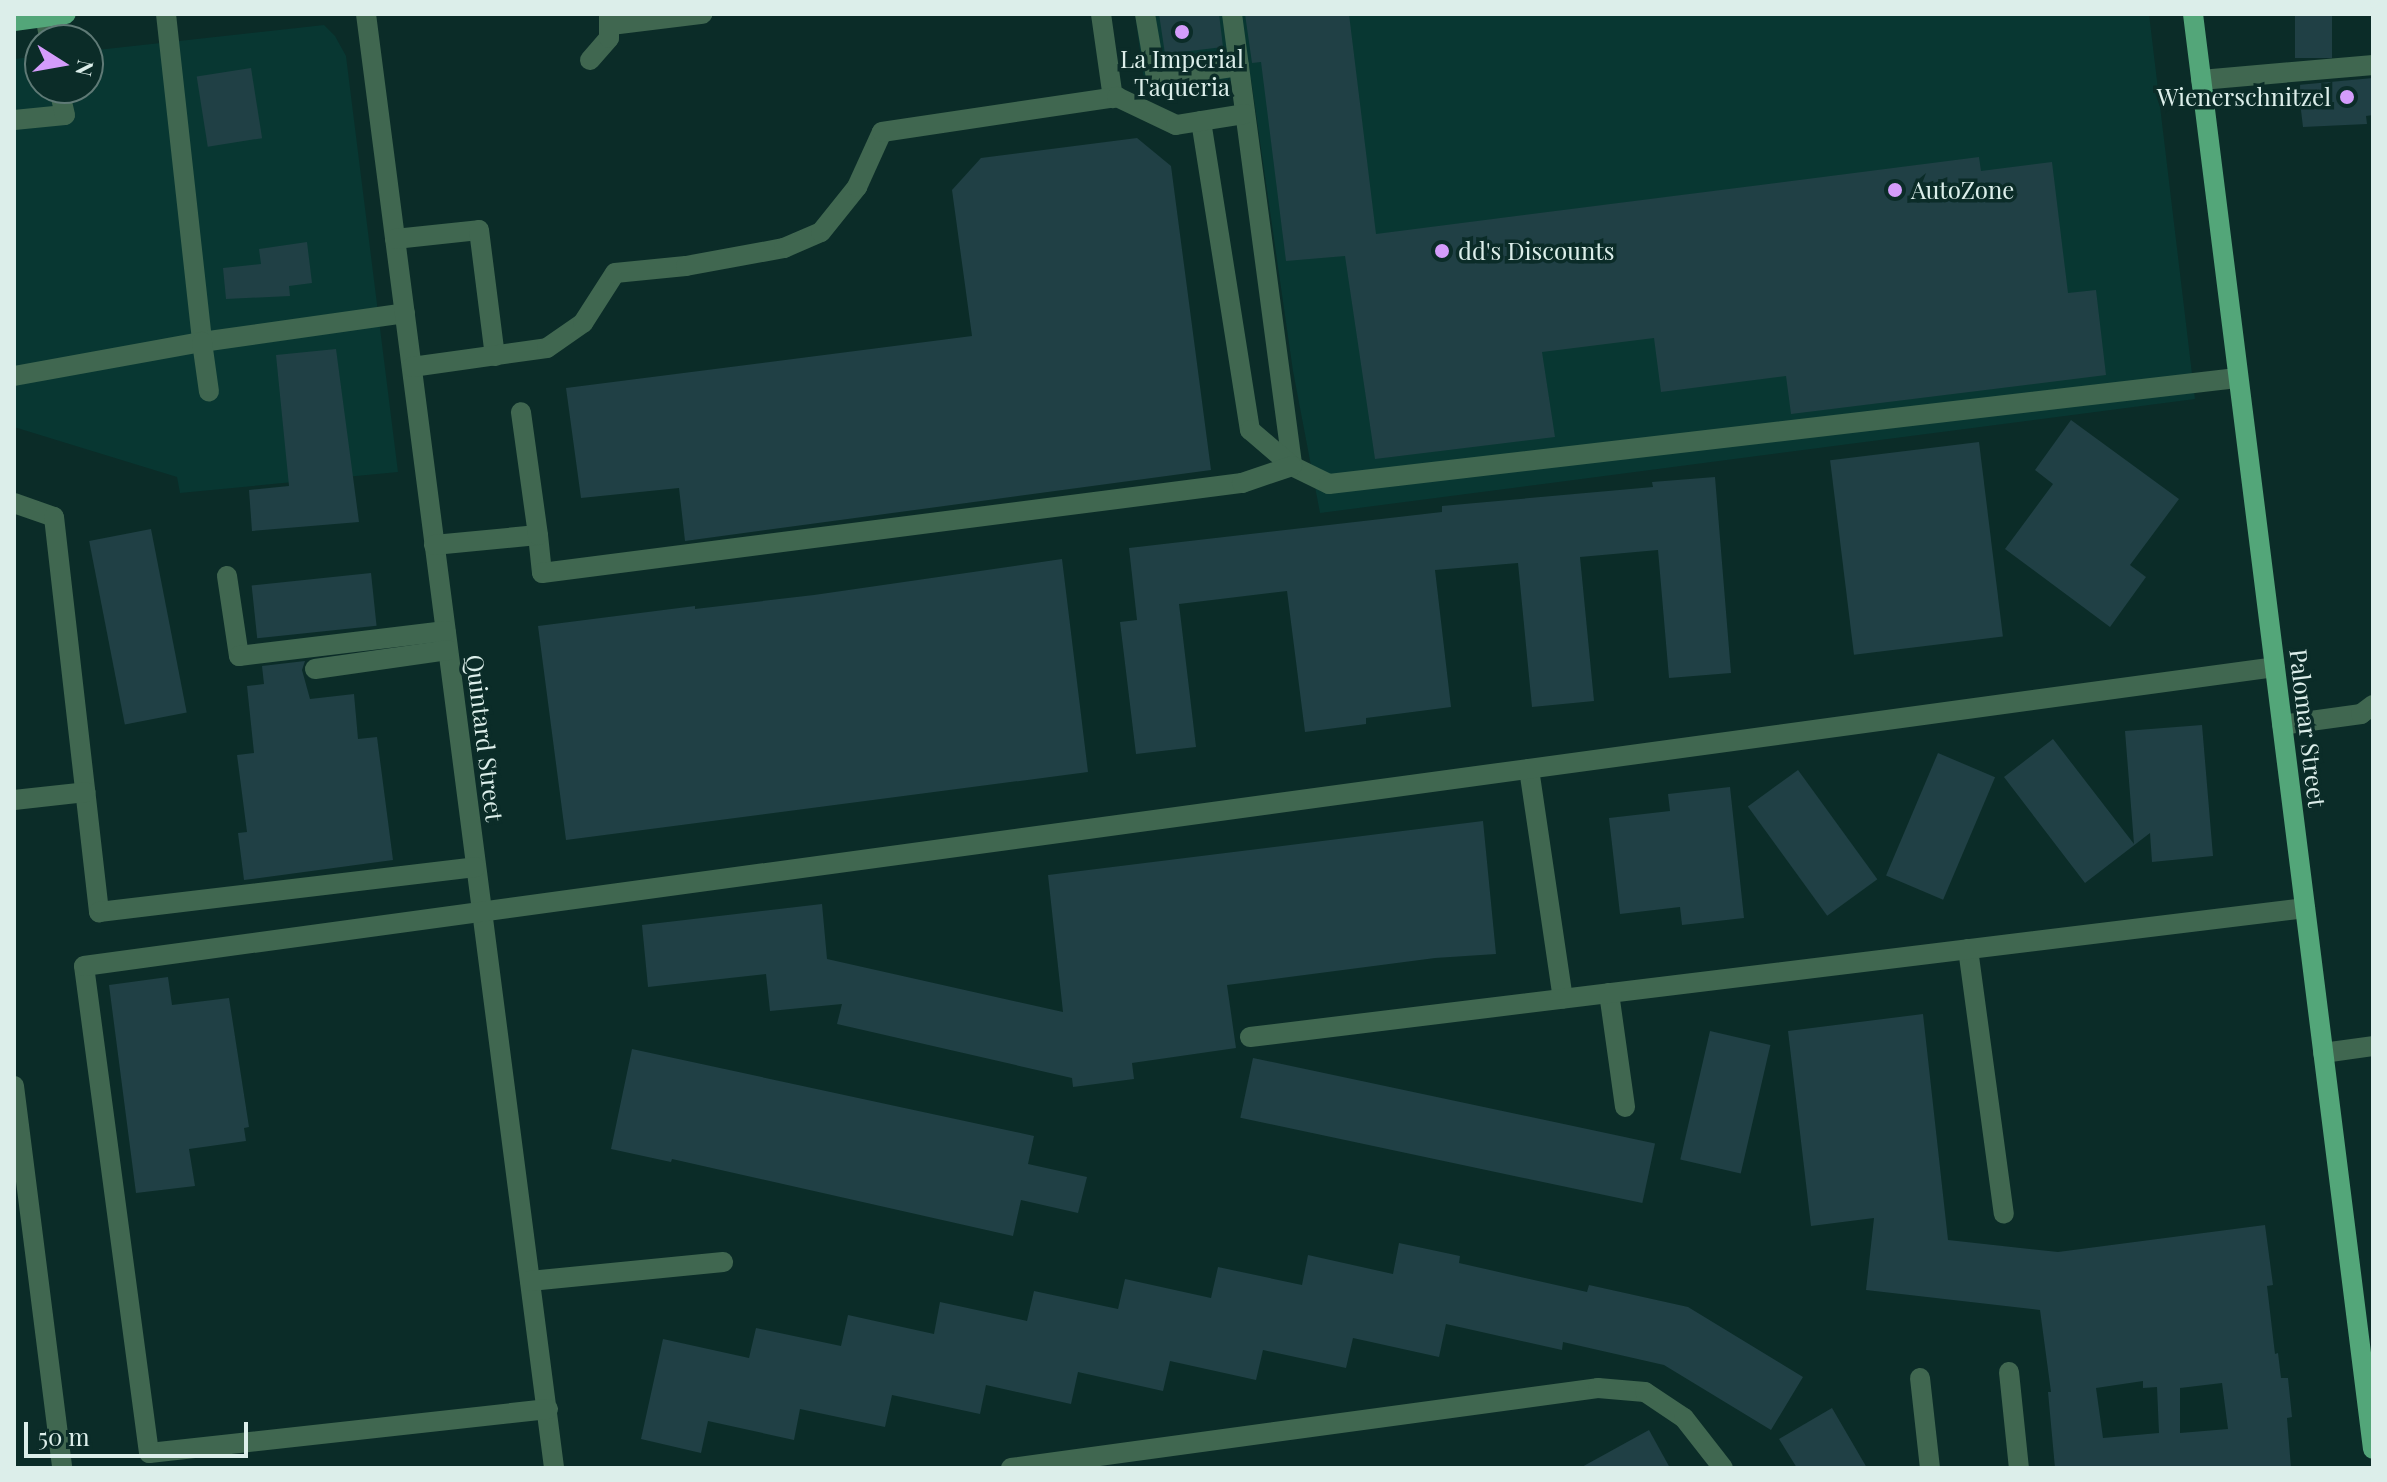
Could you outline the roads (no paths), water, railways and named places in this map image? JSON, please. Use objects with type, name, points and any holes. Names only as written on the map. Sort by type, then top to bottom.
[{"type":"main road","name":"Palomar Street","points":[[2193,14],[2373,1449]]},
{"type":"main road","points":[[14,21],[56,15]]},
{"type":"street","points":[[166,14],[209,392]]},
{"type":"street","name":"Quintard Street","points":[[366,14],[554,1468]]},
{"type":"street","points":[[590,60],[602,49],[610,19],[702,14]]},
{"type":"street","points":[[1101,14],[1113,98]]},
{"type":"street","points":[[1145,14],[1156,78],[1239,66]]},
{"type":"street","points":[[1232,14],[1292,466]]},
{"type":"street","points":[[2201,80],[2373,65]]},
{"type":"street","points":[[412,367],[547,348],[583,323],[615,273],[686,266],[784,248],[821,232],[857,187],[882,132],[1113,98],[1176,125],[1245,114]]},
{"type":"street","points":[[14,120],[65,115],[63,104]]},
{"type":"street","points":[[1201,121],[1250,430],[1292,466],[1329,484],[2237,378]]},
{"type":"street","points":[[395,239],[479,230],[495,356]]},
{"type":"street","points":[[14,376],[202,342],[405,313]]},
{"type":"street","points":[[521,412],[542,573],[1242,483],[1292,466]]},
{"type":"street","points":[[14,503],[54,517],[99,912],[475,867]]},
{"type":"street","points":[[434,545],[538,535]]},
{"type":"street","points":[[227,576],[239,656],[447,641]]},
{"type":"street","points":[[315,669],[447,641]]},
{"type":"street","points":[[548,1409],[149,1453],[84,966],[2275,667]]},
{"type":"street","points":[[2282,725],[2361,714],[2373,705]]},
{"type":"street","points":[[1529,769],[1563,998]]},
{"type":"street","points":[[14,800],[86,792]]},
{"type":"street","points":[[1250,1037],[2305,908]]},
{"type":"street","points":[[1968,949],[2004,1214]]},
{"type":"street","points":[[1609,993],[1625,1107]]},
{"type":"street","points":[[2323,1053],[2373,1046]]},
{"type":"street","points":[[14,1086],[62,1468]]},
{"type":"street","points":[[530,1281],[723,1262]]},
{"type":"street","points":[[2009,1372],[2019,1468]]},
{"type":"street","points":[[1920,1378],[1930,1468]]},
{"type":"street","points":[[1011,1468],[1598,1388],[1645,1392],[1684,1418],[1723,1468]]},
{"type":"place","name":"La Imperial Taqueria","points":[[1182,32]]},
{"type":"place","name":"Wienerschnitzel","points":[[2347,97]]},
{"type":"place","name":"AutoZone","points":[[1895,190]]},
{"type":"place","name":"dd's Discounts","points":[[1442,251]]}]
